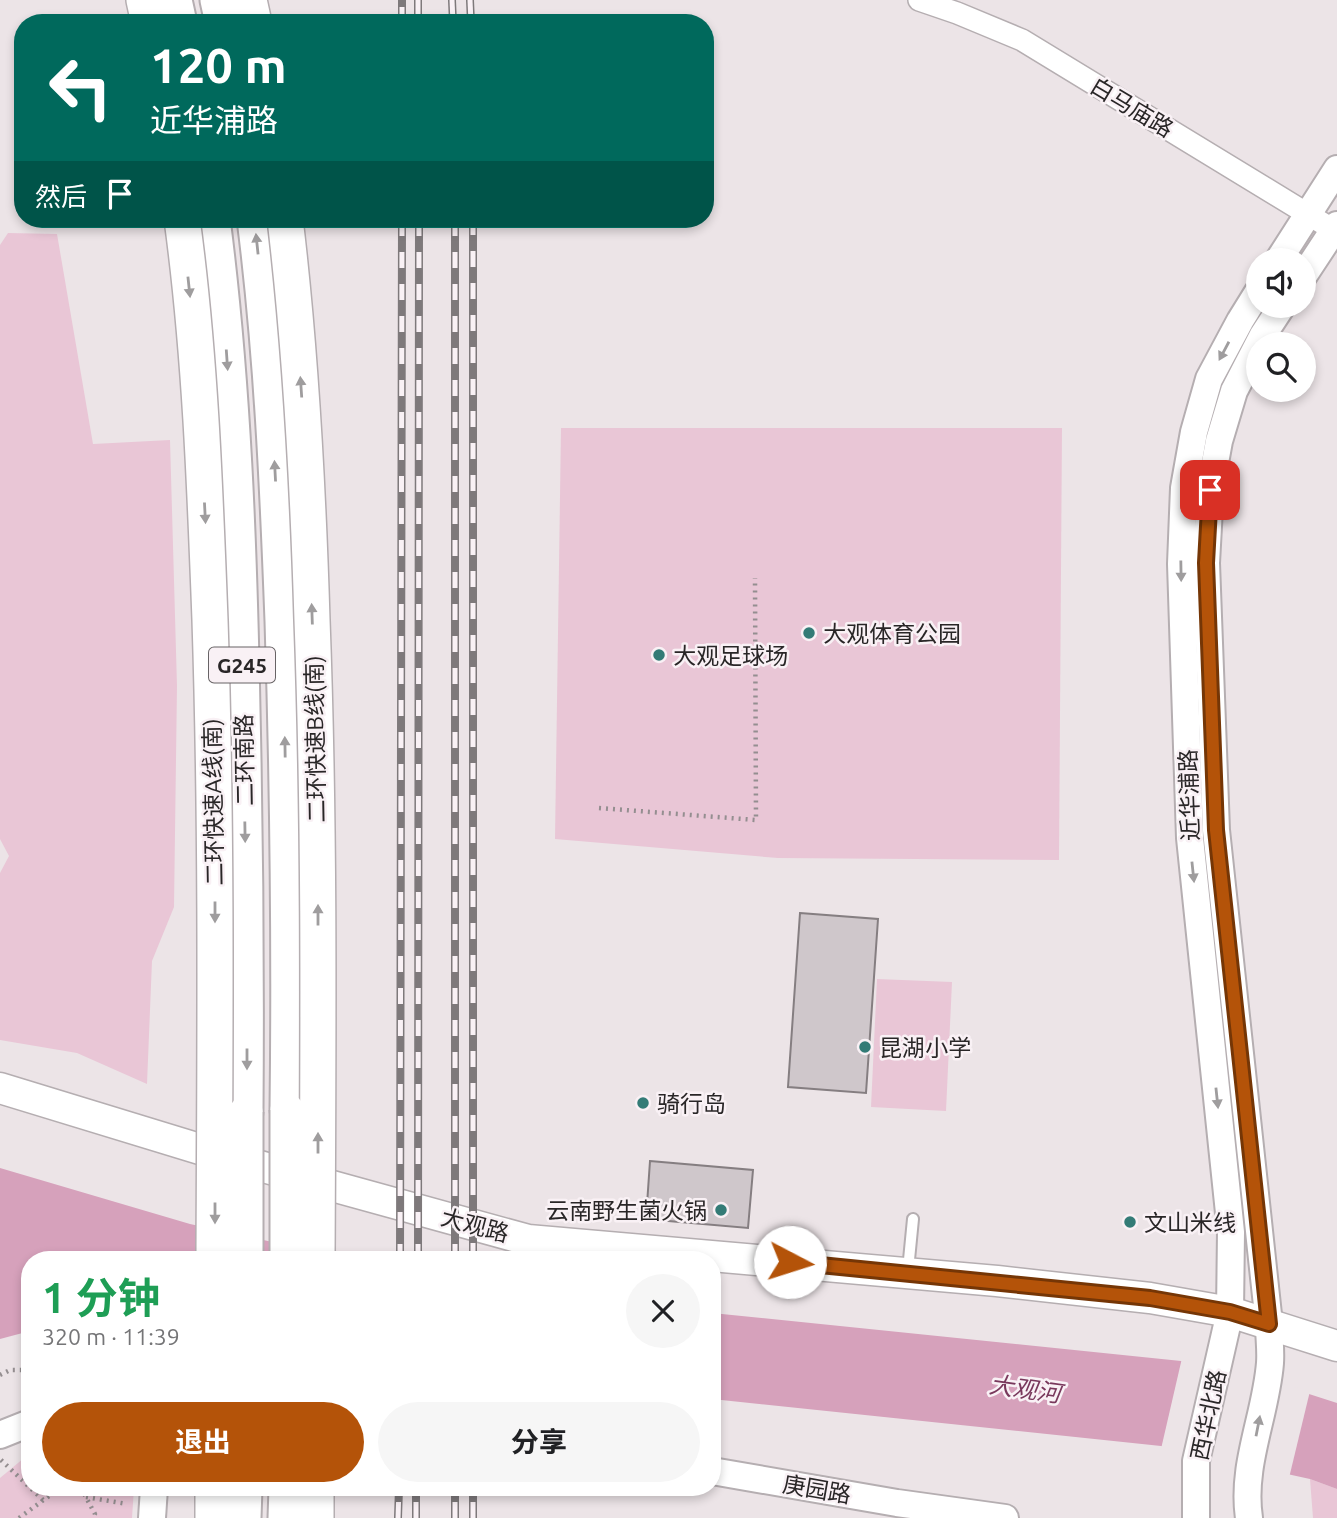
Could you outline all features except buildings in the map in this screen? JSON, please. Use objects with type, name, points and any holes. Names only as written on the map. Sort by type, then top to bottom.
[{"type":"highway","name":"二环快速A线(南)","points":[[183,228],[199,397],[210,640],[215,881],[214,1251]]},
{"type":"highway","name":"二环快速B线(南)","points":[[286,228],[301,391],[314,651],[318,951],[317,1251]]},
{"type":"highway","points":[[213,1496],[213,1518]]},
{"type":"highway","points":[[316,1496],[316,1518]]},
{"type":"main road","name":"二环南路","points":[[214,228],[230,407],[240,597],[246,895],[246,1251]]},
{"type":"main road","name":"二环南路","points":[[255,228],[270,393],[281,610],[286,814],[287,1251]]},
{"type":"main road","name":"大观路","points":[[0,1088],[216,1154],[528,1240],[655,1251]]},
{"type":"main road","name":"大观路","points":[[721,1257],[1150,1298],[1230,1312],[1337,1346]]},
{"type":"main road","points":[[244,1518],[245,1496]]},
{"type":"main road","points":[[285,1518],[286,1496]]},
{"type":"street","name":"白马庙路","points":[[919,0],[1022,40],[1336,229]]},
{"type":"street","points":[[1286,248],[1337,169]]},
{"type":"street","points":[[1316,258],[1336,229]]},
{"type":"street","name":"近华浦路","points":[[1230,1312],[1230,1225],[1190,838],[1181,564],[1184,488],[1194,432],[1209,379],[1246,313]]},
{"type":"street","name":"近华浦路","points":[[1269,1324],[1247,1099],[1216,830],[1206,563],[1210,490],[1219,440],[1234,391],[1274,318]]},
{"type":"street","name":"西华北路","points":[[1196,1518],[1196,1461],[1230,1312]]},
{"type":"street","points":[[1249,1518],[1246,1500],[1248,1473],[1270,1363],[1269,1324]]},
{"type":"street","points":[[0,1435],[21,1427]]},
{"type":"street","name":"庚园路","points":[[721,1473],[897,1503],[1005,1518]]},
{"type":"lane","points":[[908,1273],[914,1219]]},
{"type":"path","points":[[599,808],[756,820],[755,578]]},
{"type":"path","points":[[0,1375],[10,1370],[21,1370]]},
{"type":"path","points":[[0,1459],[21,1479]]},
{"type":"path","points":[[39,1496],[43,1500]]},
{"type":"path","points":[[19,1518],[49,1496]]},
{"type":"path","points":[[86,1497],[153,1504]]},
{"type":"path","points":[[86,1497],[95,1514],[93,1518]]},
{"type":"shaded area","points":[[8,233],[57,234],[93,444],[170,440],[177,686],[174,907],[152,961],[147,1084],[77,1053],[0,1040],[0,873],[9,856],[0,839],[0,245]]},
{"type":"shaded area","name":"大观体育公园","points":[[561,428],[1062,428],[1059,860],[778,858],[555,839]]},
{"type":"shaded area","points":[[877,979],[952,982],[946,1111],[871,1107]]},
{"type":"shaded area","points":[[21,1460],[21,1496],[133,1496],[132,1518],[0,1518],[0,1478]]},
{"type":"shaded area","points":[[1310,1479],[1337,1489],[1337,1518],[1313,1518]]},
{"type":"water","points":[[0,1168],[190,1224],[314,1251],[21,1251],[21,1333],[0,1339]]},
{"type":"water","name":"大观河","points":[[721,1314],[1181,1361],[1309,1394],[1337,1403],[1337,1489],[1310,1479],[1161,1446],[721,1400]]},
{"type":"pier","points":[[1182,1358],[1310,1391],[1289,1478],[1161,1449]]},
{"type":"railway","points":[[402,0],[402,14]]},
{"type":"railway","points":[[418,0],[418,14]]},
{"type":"railway","points":[[452,0],[453,14]]},
{"type":"railway","points":[[470,0],[471,14]]},
{"type":"railway","points":[[400,1251],[402,228]]},
{"type":"railway","points":[[418,1251],[419,228]]},
{"type":"railway","points":[[455,228],[455,1251]]},
{"type":"railway","points":[[473,228],[473,1251]]},
{"type":"railway","points":[[398,1518],[399,1496]]},
{"type":"railway","points":[[416,1496],[416,1518]]},
{"type":"railway","points":[[455,1496],[455,1518]]},
{"type":"railway","points":[[473,1496],[473,1518]]},
{"type":"place","name":"大观体育公园","points":[[809,633]]},
{"type":"place","name":"大观足球场","points":[[659,655]]},
{"type":"place","name":"昆湖小学","points":[[865,1047]]},
{"type":"place","name":"骑行岛","points":[[643,1103]]},
{"type":"place","name":"云南野生菌火锅","points":[[721,1210]]},
{"type":"place","name":"文山米线","points":[[1130,1222]]},
{"type":"route","points":[[790,1262],[1150,1298],[1230,1312],[1269,1324],[1216,830],[1206,563],[1210,490]]}]
